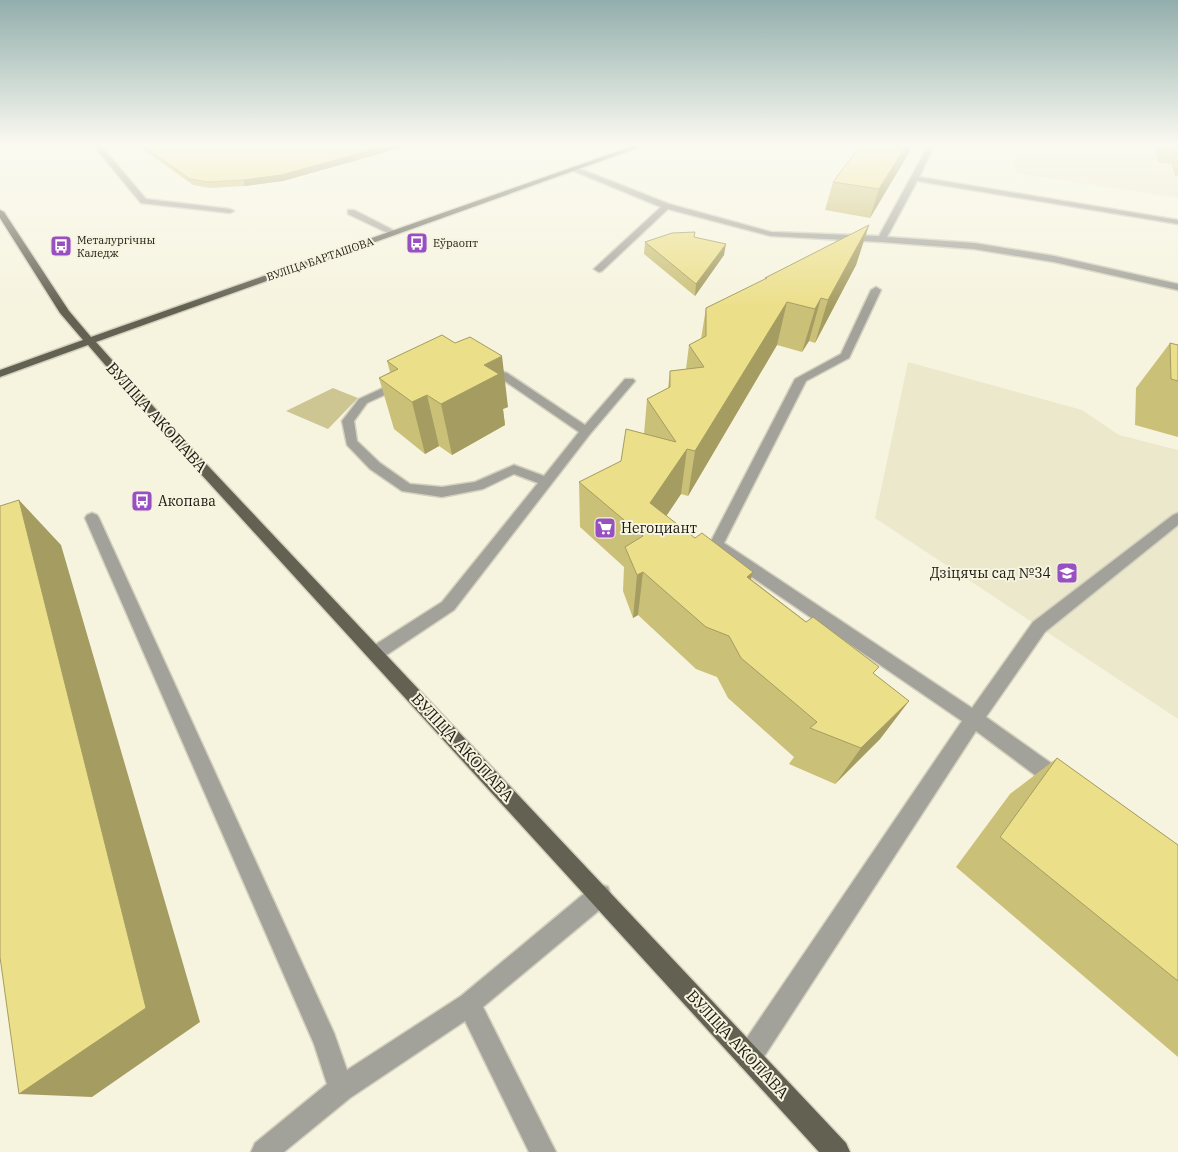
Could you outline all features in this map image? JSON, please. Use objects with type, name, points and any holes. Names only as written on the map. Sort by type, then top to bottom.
[{"type":"main road","name":"ВУЛІЦА БАРТАШОВА","points":[[0,374],[490,200]]},
{"type":"main road","name":"ВУЛІЦА АКОПАВА","points":[[0,212],[65,313],[173,436],[837,1152]]},
{"type":"lane","points":[[143,200],[230,211]]},
{"type":"lane","points":[[650,200],[666,206],[771,234],[882,239],[974,246],[1054,259],[1178,287]]},
{"type":"lane","points":[[882,239],[902,200]]},
{"type":"lane","points":[[1042,200],[1178,222]]},
{"type":"lane","points":[[599,268],[666,206]]},
{"type":"lane","points":[[351,212],[395,233]]},
{"type":"lane","points":[[876,290],[845,356],[801,379],[716,545],[974,719],[1076,794]]},
{"type":"lane","points":[[477,367],[503,375],[586,431]]},
{"type":"lane","points":[[414,377],[362,401],[348,421],[351,442],[375,466],[407,488],[442,492],[478,486],[514,469],[547,482]]},
{"type":"lane","points":[[376,653],[448,606],[586,431],[629,381]]},
{"type":"lane","points":[[92,518],[325,1042],[341,1089]]},
{"type":"lane","points":[[749,1057],[974,719],[1039,627],[1178,518]]},
{"type":"lane","points":[[264,1152],[341,1089],[469,1004],[600,895]]},
{"type":"lane","points":[[469,1004],[543,1152]]},
{"type":"shaded area","name":"Дзіцячы сад №34","points":[[908,362],[1082,410],[1119,435],[1178,450],[1178,719],[875,518]]},
{"type":"shaded area","points":[[333,388],[358,398],[328,429],[286,411]]},
{"type":"building","points":[[869,225],[828,300],[821,298],[815,309],[787,302],[695,451],[687,449],[650,503],[695,538],[702,533],[753,572],[747,577],[806,622],[813,617],[879,667],[873,673],[909,701],[861,748],[810,728],[817,722],[741,658],[729,636],[706,627],[643,572],[637,575],[625,547],[643,536],[579,482],[621,461],[626,429],[676,442],[647,399],[670,387],[670,371],[704,367],[689,345],[706,336],[706,308]]},
{"type":"building","points":[[695,232],[694,237],[726,244],[696,284],[645,242],[672,233]]},
{"type":"building","points":[[442,335],[455,343],[470,337],[502,356],[484,365],[499,374],[441,404],[427,395],[412,402],[379,378],[398,369],[387,361]]},
{"type":"building","points":[[1170,343],[1178,345],[1178,381],[1171,379]]},
{"type":"building","points":[[19,500],[146,1008],[19,1094],[0,957],[0,506]]},
{"type":"building","points":[[1057,758],[1178,845],[1178,981],[1000,837]]},
{"type":"place","name":"Еўраопт","points":[[417,243]]},
{"type":"place","name":"Металургічны Каледж","points":[[61,246]]},
{"type":"place","name":"Акопава","points":[[142,501]]},
{"type":"place","name":"Негоциант","points":[[605,528]]},
{"type":"place","name":"Дзіцячы сад №34","points":[[1067,573]]}]
